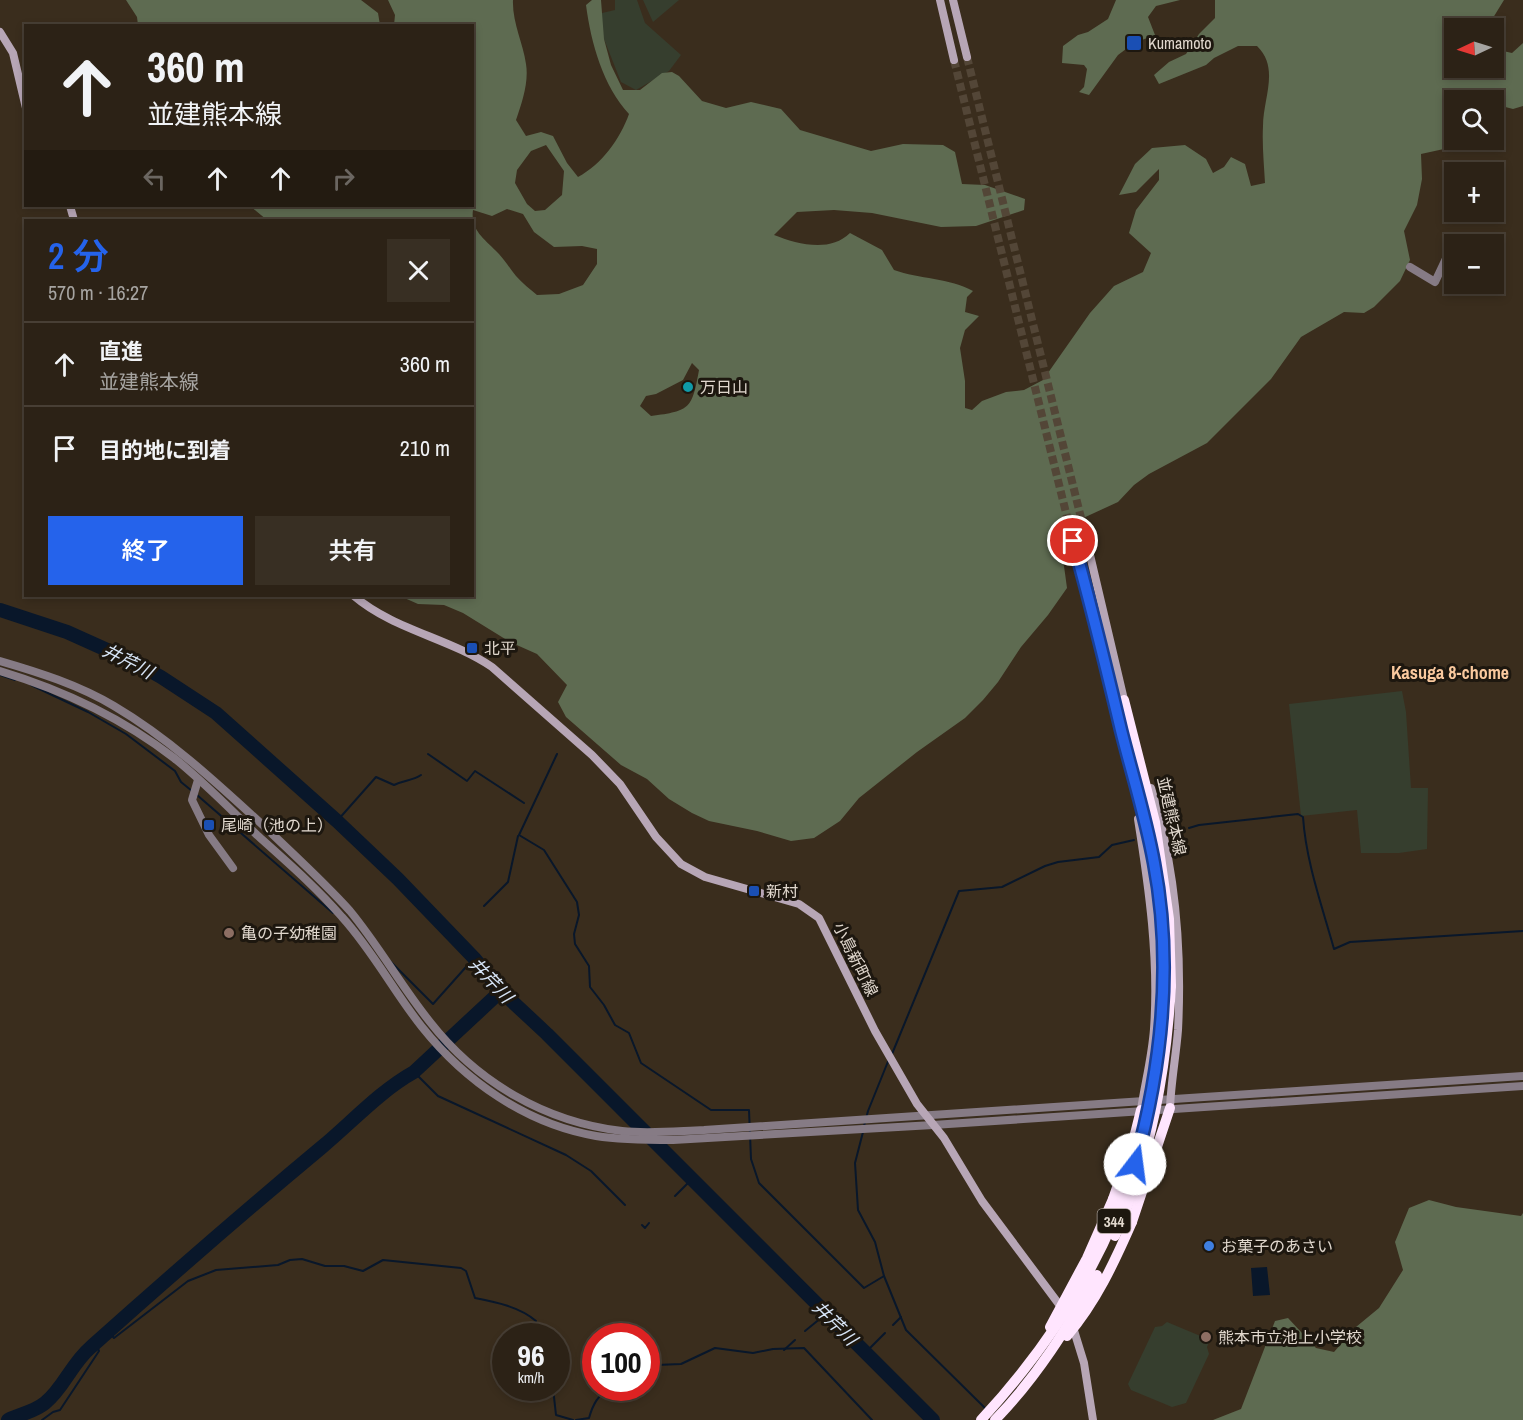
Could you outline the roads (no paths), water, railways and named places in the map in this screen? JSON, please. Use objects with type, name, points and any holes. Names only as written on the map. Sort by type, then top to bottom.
[{"type":"highway","name":"344","points":[[995,1420],[1032,1370],[1106,1241],[1128,1185],[1153,1090],[1167,987],[1169,919],[1155,822],[1124,700]]},
{"type":"highway","name":"344","points":[[1131,772],[1158,888],[1167,987]]},
{"type":"highway","points":[[1032,1370],[1084,1317],[1101,1288],[1132,1222],[1171,1104]]},
{"type":"highway","points":[[1032,1370],[1088,1258],[1113,1199],[1130,1152],[1142,1105]]},
{"type":"highway","name":"344","points":[[981,1420],[1032,1370]]},
{"type":"main road","points":[[940,0],[954,60]]},
{"type":"main road","points":[[953,0],[967,57]]},
{"type":"main road","points":[[0,32],[13,53],[24,100]]},
{"type":"main road","name":"並建熊本線","points":[[1086,538],[1124,700],[1157,807],[1171,880],[1177,926],[1179,971],[1178,1031],[1171,1104]]},
{"type":"main road","name":"並建熊本線","points":[[1073,541],[1131,772],[1148,883],[1155,982],[1154,1028],[1150,1070],[1142,1105]]},
{"type":"main road","name":"小島新町線","points":[[356,597],[384,616],[474,655],[492,667],[620,784],[656,837],[681,864],[705,877],[800,904],[814,913],[825,928],[886,1051],[926,1115],[944,1138],[982,1201],[1059,1302],[1072,1325],[1084,1363],[1093,1420]]},
{"type":"street","points":[[1410,267],[1435,282],[1444,263]]},
{"type":"street","points":[[0,661],[48,676],[112,705],[166,741],[204,772],[321,880],[350,911],[429,1021],[453,1049],[482,1075],[505,1091],[549,1112],[590,1126],[624,1131],[704,1130],[926,1115],[1171,1104],[1201,1106],[1523,1086]]},
{"type":"street","points":[[0,670],[44,684],[110,715],[174,758],[343,917],[373,956],[422,1028],[459,1068],[493,1094],[548,1122],[595,1136],[635,1141],[933,1125],[1142,1105]]},
{"type":"street","points":[[198,780],[192,800],[209,835],[233,868]]},
{"type":"street","points":[[1171,1104],[1201,1097],[1523,1076]]},
{"type":"street","points":[[1201,1097],[1201,1106]]},
{"type":"water","points":[[1267,1267],[1270,1295],[1253,1296],[1251,1268]]},
{"type":"waterway","name":"井芹川","points":[[0,610],[67,632],[136,663],[216,713],[398,879],[474,958],[501,991],[547,1034],[933,1420]]},
{"type":"waterway","points":[[0,675],[15,680]]},
{"type":"waterway","points":[[31,685],[88,712],[126,734],[175,771],[181,782],[192,791]]},
{"type":"waterway","points":[[428,754],[467,781],[475,771],[524,803]]},
{"type":"waterway","points":[[557,754],[519,835],[544,850],[577,902],[579,915],[574,934],[575,944],[589,966],[590,987],[604,1005],[615,1025],[629,1033],[641,1063],[711,1110],[749,1110],[751,1159],[759,1183],[864,1288],[884,1276]]},
{"type":"waterway","points":[[337,821],[376,777],[394,785],[421,775]]},
{"type":"waterway","points":[[197,795],[333,913]]},
{"type":"waterway","points":[[1189,828],[1298,814],[1303,817],[1311,867],[1334,949],[1350,942],[1523,931]]},
{"type":"waterway","points":[[484,906],[508,882],[518,836]]},
{"type":"waterway","points":[[892,1054],[959,891],[1002,887],[1045,866],[1058,862],[1099,857],[1112,845],[1134,840]]},
{"type":"waterway","points":[[390,961],[433,1004],[474,958]]},
{"type":"waterway","points":[[8,1420],[32,1411],[52,1397],[91,1347],[378,1097],[414,1072],[501,991]]},
{"type":"waterway","points":[[864,1126],[889,1059]]},
{"type":"waterway","points":[[414,1072],[438,1096],[566,1155],[591,1171],[625,1205]]},
{"type":"waterway","points":[[863,1132],[855,1163],[858,1210],[875,1242],[884,1276],[906,1330],[986,1409]]},
{"type":"waterway","points":[[675,1196],[692,1179]]},
{"type":"waterway","points":[[642,1225],[645,1228],[649,1223]]},
{"type":"waterway","points":[[109,1332],[114,1338],[188,1281],[216,1270],[278,1265],[290,1260],[302,1259],[325,1266],[344,1266],[363,1271],[383,1260],[461,1268],[466,1271],[475,1298],[515,1309],[530,1316],[535,1323]]},
{"type":"waterway","points":[[805,1331],[827,1313]]},
{"type":"waterway","points":[[893,1325],[901,1317]]},
{"type":"waterway","points":[[866,1352],[885,1333]]},
{"type":"waterway","points":[[784,1350],[795,1340]]},
{"type":"waterway","points":[[42,1420],[60,1410],[99,1351],[95,1342]]},
{"type":"waterway","points":[[660,1365],[681,1364],[715,1348],[753,1353],[773,1349],[804,1348],[872,1420]]},
{"type":"waterway","points":[[554,1401],[556,1415],[573,1420]]},
{"type":"waterway","points":[[576,1420],[589,1418],[596,1401]]},
{"type":"tunnel","points":[[967,57],[1086,538]]},
{"type":"tunnel","points":[[954,60],[1073,541]]},
{"type":"place","name":"Kumamoto","points":[[1134,43]]},
{"type":"place","name":"万日山","points":[[688,387]]},
{"type":"place","name":"北平","points":[[472,648]]},
{"type":"place","name":"尾崎（池の上）","points":[[209,825]]},
{"type":"place","name":"新村","points":[[754,891]]},
{"type":"place","name":"亀の子幼稚園","points":[[229,933]]},
{"type":"place","name":"お菓子のあさい","points":[[1209,1246]]},
{"type":"place","name":"熊本市立池上小学校","points":[[1206,1337]]},
{"type":"district","name":"Kasuga 8-chome","points":[[1450,672]]}]
